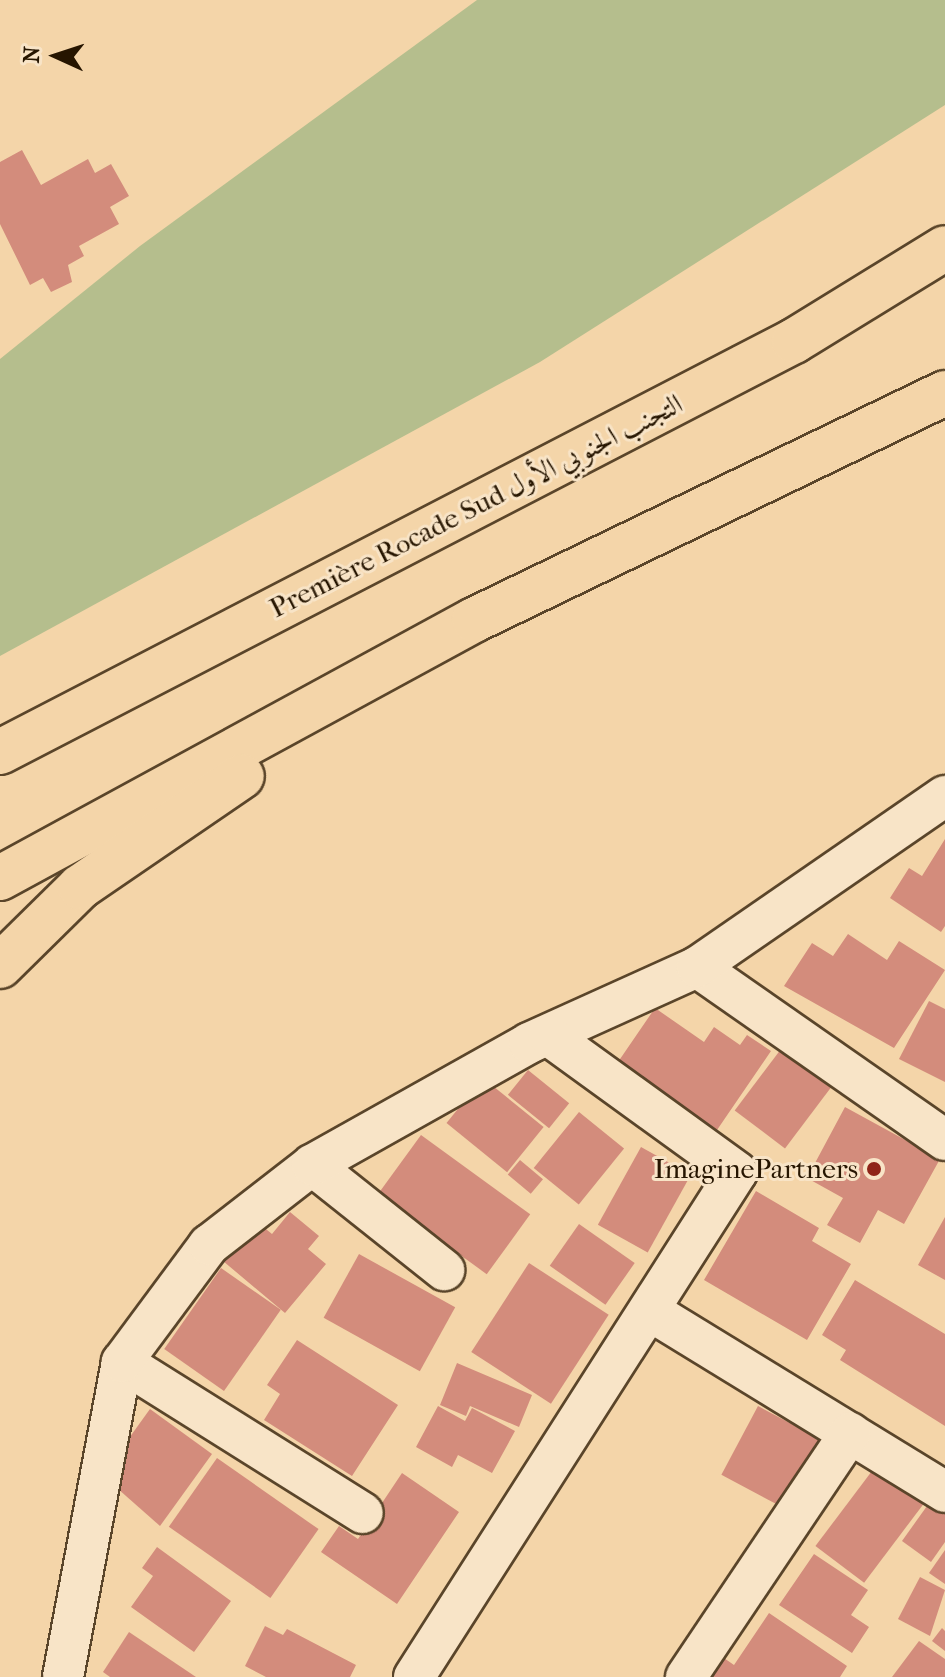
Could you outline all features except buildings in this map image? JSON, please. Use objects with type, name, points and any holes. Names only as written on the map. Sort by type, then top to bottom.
[{"type":"highway","name":"Première Rocade Sud التجنب الجنوبي الأول","points":[[0,752],[794,341],[945,248]]},
{"type":"highway","points":[[0,878],[474,620],[945,393]]},
{"type":"highway","points":[[0,966],[80,887],[474,620]]},
{"type":"street","points":[[63,1677],[122,1362],[209,1245],[312,1165],[548,1035],[697,967],[945,796]]},
{"type":"street","points":[[697,967],[945,1140]]},
{"type":"street","points":[[414,1677],[737,1172],[548,1035]]},
{"type":"street","points":[[312,1165],[444,1270]]},
{"type":"street","points":[[650,1311],[945,1492]]},
{"type":"street","points":[[122,1362],[363,1513]]},
{"type":"street","points":[[686,1677],[850,1433]]},
{"type":"green space","points":[[477,0],[945,0],[945,105],[540,362],[0,656],[0,359],[140,246]]},
{"type":"place","name":"ImaginePartners","points":[[874,1169]]}]
